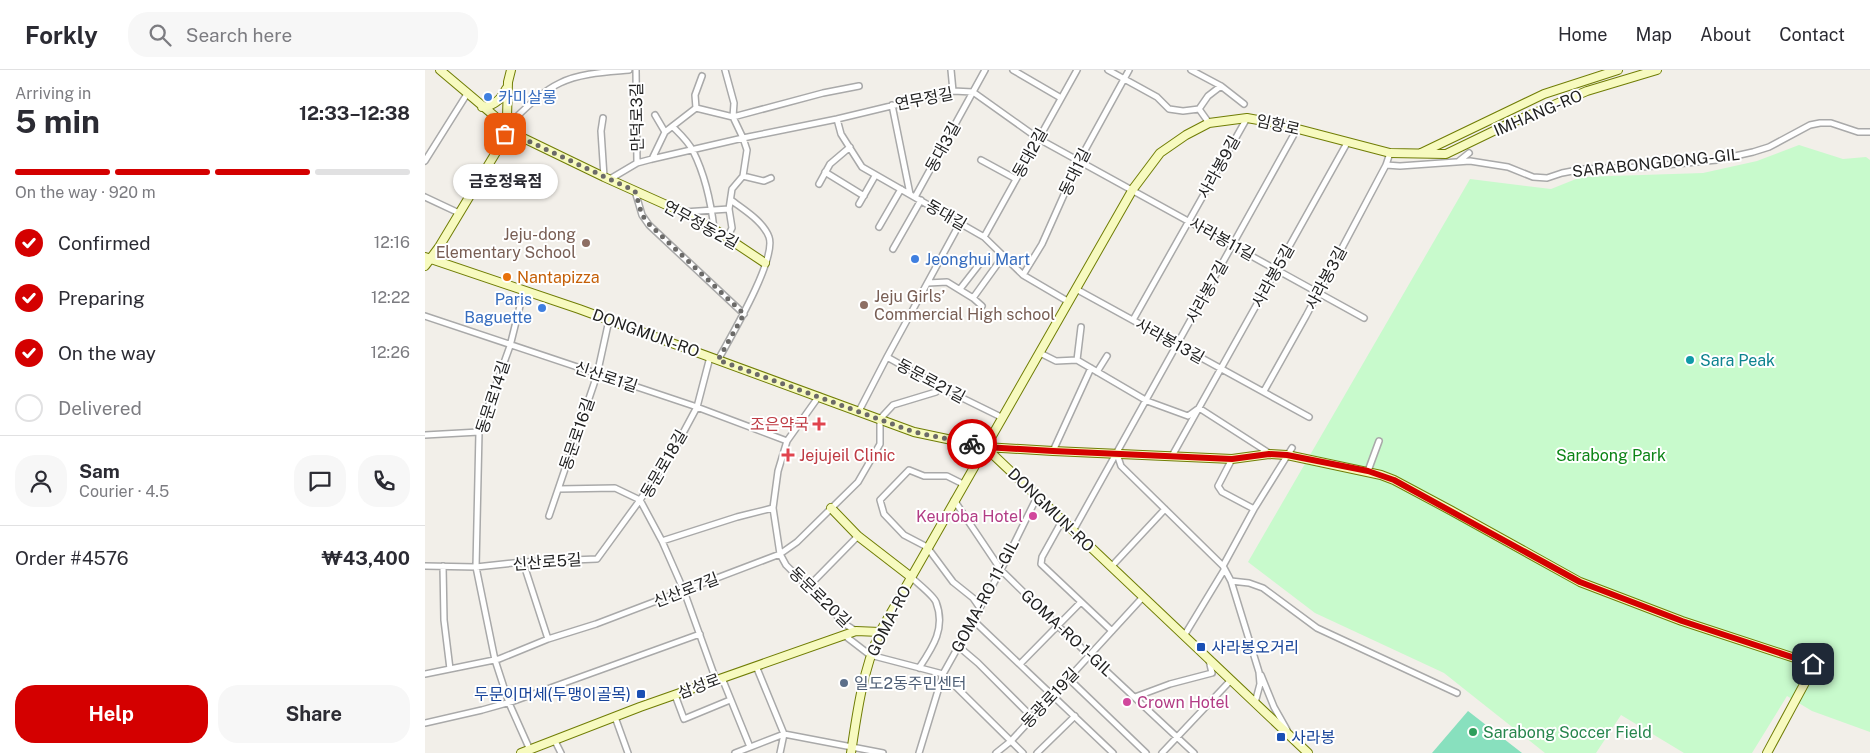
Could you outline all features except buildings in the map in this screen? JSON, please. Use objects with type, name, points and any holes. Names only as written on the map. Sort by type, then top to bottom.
[{"type":"main road","points":[[440,70],[505,127],[524,139],[607,178]]},
{"type":"main road","points":[[482,107],[497,102],[504,93],[511,70]]},
{"type":"main road","name":"임항로","points":[[985,447],[1133,189],[1160,153],[1186,135],[1209,123],[1247,118],[1390,153],[1419,154],[1544,94],[1618,70]]},
{"type":"main road","name":"IMHANG-RO","points":[[1419,154],[1446,154],[1506,125],[1587,91],[1657,70]]},
{"type":"main road","points":[[425,266],[428,258],[459,213],[502,143],[508,82]]},
{"type":"main road","name":"연무정동2길","points":[[607,178],[682,212],[714,229],[765,263]]},
{"type":"main road","name":"DONGMUN-RO","points":[[428,258],[609,320],[914,432],[985,447],[1308,753]]},
{"type":"main road","points":[[985,447],[1232,459],[1289,452],[1368,471],[1402,485],[1580,582],[1682,621],[1813,664],[1808,677],[1767,753]]},
{"type":"main road","name":"GOMA-RO","points":[[851,751],[863,680],[870,655],[880,632],[985,447]]},
{"type":"main road","name":"GOMA-RO","points":[[831,508],[858,536],[911,577]]},
{"type":"main road","name":"삼성로","points":[[521,753],[675,695],[844,635],[856,631],[880,632]]},
{"type":"street","name":"만덕로3길","points":[[505,127],[537,98],[559,84],[586,76],[629,70]]},
{"type":"street","name":"만덕로3길","points":[[636,70],[637,164]]},
{"type":"street","points":[[725,70],[734,103],[733,117],[747,150],[743,176],[732,190],[729,209],[732,228],[727,238]]},
{"type":"street","points":[[951,70],[953,91]]},
{"type":"street","name":"동대3길","points":[[913,195],[985,70]]},
{"type":"street","points":[[1013,70],[1061,98]]},
{"type":"street","name":"동대2길","points":[[985,237],[1077,70]]},
{"type":"street","points":[[1108,70],[1157,97],[1169,109],[1183,111],[1199,109],[1208,96],[1221,86]]},
{"type":"street","name":"동대1길","points":[[1023,275],[1042,244],[1079,161],[1129,70]]},
{"type":"street","points":[[1191,70],[1221,86],[1244,104]]},
{"type":"street","points":[[696,108],[695,96],[702,76]]},
{"type":"street","points":[[696,108],[733,117],[823,93],[859,86]]},
{"type":"street","name":"연무정길","points":[[607,178],[652,159],[837,119],[953,91],[973,92],[1039,139],[1133,189]]},
{"type":"street","points":[[425,161],[467,94]]},
{"type":"street","points":[[892,105],[913,195]]},
{"type":"street","points":[[652,159],[665,132],[696,108]]},
{"type":"street","points":[[1199,109],[1209,123]]},
{"type":"street","points":[[655,115],[665,132]]},
{"type":"street","points":[[603,118],[601,131],[607,178]]},
{"type":"street","name":"사라봉9길","points":[[1133,320],[1247,118]]},
{"type":"street","name":"동대길","points":[[837,119],[841,134],[862,168],[985,237],[1023,275],[1069,302]]},
{"type":"street","name":"SARABONGDONG-GIL","points":[[1386,165],[1400,166],[1470,161],[1508,167],[1533,177],[1547,178],[1583,169],[1643,167],[1717,160],[1769,147],[1810,125],[1820,123],[1845,126],[1858,132],[1870,132]]},
{"type":"street","points":[[673,127],[687,141],[693,151],[708,191],[714,229]]},
{"type":"street","name":"사라봉7길","points":[[1073,531],[1297,129]]},
{"type":"street","name":"사라봉5길","points":[[1172,456],[1347,143]]},
{"type":"street","points":[[819,184],[830,164],[850,147]]},
{"type":"street","name":"사라봉3길","points":[[1264,391],[1319,292],[1386,165],[1390,153]]},
{"type":"street","points":[[1459,161],[1469,153]]},
{"type":"street","points":[[981,160],[1016,179]]},
{"type":"street","points":[[825,172],[864,196]]},
{"type":"street","points":[[743,176],[764,181],[771,178]]},
{"type":"street","points":[[859,204],[875,176]]},
{"type":"street","points":[[879,227],[901,189]]},
{"type":"street","name":"사라봉11길","points":[[1133,189],[1364,318]]},
{"type":"street","points":[[635,191],[642,215],[649,224],[744,314]]},
{"type":"street","points":[[425,197],[459,213]]},
{"type":"street","name":"동문로18길","points":[[731,200],[764,229],[769,238],[770,245],[765,263],[744,314],[714,358],[697,407],[675,448],[640,500],[662,541],[719,679],[750,748]]},
{"type":"street","points":[[893,249],[921,200]]},
{"type":"street","points":[[682,212],[729,209]]},
{"type":"street","name":"동문로21길","points":[[859,411],[960,223]]},
{"type":"street","points":[[973,298],[1003,255]]},
{"type":"street","points":[[960,289],[981,262]]},
{"type":"street","points":[[928,283],[947,282],[960,289],[982,306]]},
{"type":"street","name":"사라봉13길","points":[[1077,289],[1309,417]]},
{"type":"street","name":"동문로14길","points":[[525,290],[511,346],[479,432],[476,567],[495,660],[509,703],[530,750]]},
{"type":"street","name":"신산로1길","points":[[425,316],[697,407],[787,441]]},
{"type":"street","name":"동문로16길","points":[[549,516],[597,375],[609,320]]},
{"type":"street","points":[[1077,360],[1081,327]]},
{"type":"street","points":[[1040,353],[1056,362],[1077,360],[1147,401],[1188,416],[1199,408],[1269,454]]},
{"type":"street","points":[[1097,372],[1107,356]]},
{"type":"street","name":"동문로21길","points":[[887,357],[1003,418]]},
{"type":"street","points":[[1053,451],[1091,368]]},
{"type":"street","points":[[880,419],[893,405],[936,392],[941,387]]},
{"type":"street","name":"동문로20길","points":[[819,396],[787,441],[778,471],[773,508],[781,554],[786,565],[845,624],[856,631]]},
{"type":"street","name":"신산로7길","points":[[425,674],[495,660],[781,554],[797,542],[858,482],[880,444],[880,419]]},
{"type":"street","points":[[425,435],[479,432]]},
{"type":"street","points":[[1368,471],[1379,441]]},
{"type":"street","points":[[1184,636],[1224,568],[1254,509],[1289,452]]},
{"type":"street","points":[[1117,454],[1121,466],[1224,568],[1231,581],[1259,672],[1274,707],[1290,735]]},
{"type":"street","points":[[1232,459],[1218,486],[1222,492],[1254,509]]},
{"type":"street","points":[[963,484],[947,476],[924,476],[909,470],[880,500],[884,514],[904,535],[927,547],[953,582],[973,598],[980,608]]},
{"type":"street","name":"동문로16길","points":[[559,489],[615,488],[640,500]]},
{"type":"street","name":"GOMA-RO 11-GIL","points":[[919,753],[943,674],[1001,570],[1037,497]]},
{"type":"street","name":"신산로5길","points":[[425,566],[476,567],[523,562],[597,559],[640,500]]},
{"type":"street","name":"GOMA-RO 1-GIL","points":[[954,500],[1001,570],[1194,753]]},
{"type":"street","points":[[662,541],[737,517],[773,508]]},
{"type":"street","points":[[1111,567],[1165,509]]},
{"type":"street","points":[[1062,520],[1042,557],[1041,564],[1111,631]]},
{"type":"street","points":[[808,587],[858,536]]},
{"type":"street","points":[[523,562],[548,639]]},
{"type":"street","points":[[443,566],[444,620],[450,669]]},
{"type":"street","points":[[911,577],[936,601],[940,627],[931,650],[919,668]]},
{"type":"street","points":[[1231,581],[1249,583],[1263,588],[1317,628],[1457,693]]},
{"type":"street","name":"동광로19길","points":[[996,753],[1011,741],[1033,718],[1143,597]]},
{"type":"street","points":[[1020,664],[1081,603]]},
{"type":"street","points":[[973,620],[1113,753]]},
{"type":"street","points":[[425,723],[509,703],[700,634]]},
{"type":"street","points":[[844,635],[870,655],[943,674],[1023,753]]},
{"type":"street","points":[[958,646],[978,663],[1033,718]]},
{"type":"street","points":[[1135,697],[1170,684],[1212,673],[1209,659]]},
{"type":"street","points":[[756,666],[783,734],[780,753]]},
{"type":"street","points":[[1255,703],[1260,684],[1259,672]]},
{"type":"street","points":[[1068,678],[1146,753]]},
{"type":"street","points":[[1161,753],[1231,680]]},
{"type":"street","points":[[675,695],[684,719],[730,700]]},
{"type":"street","points":[[1037,753],[1075,716]]},
{"type":"street","points":[[615,717],[629,753]]},
{"type":"street","points":[[735,753],[783,734],[851,751],[883,753]]},
{"type":"street","points":[[555,741],[561,753]]},
{"type":"green space","name":"Sarabong Park","points":[[1799,145],[1843,159],[1866,157],[1870,160],[1870,732],[1812,711],[1787,696],[1752,753],[1684,753],[1621,715],[1596,753],[1545,753],[1444,673],[1315,613],[1248,562],[1470,179],[1551,189],[1581,177],[1703,173],[1757,161]]},
{"type":"green space","name":"Sarabong Soccer Field","points":[[1468,711],[1522,753],[1432,753]]},
{"type":"way so far","points":[[505,134],[505,127],[524,139],[635,191],[642,215],[649,224],[744,314],[718,360],[914,432],[972,444]]},
{"type":"place","name":"카미살롱","points":[[488,97]]},
{"type":"place","name":"금호정육점","points":[[505,134]]},
{"type":"place","name":"Jeju-dong Elementary School","points":[[586,243]]},
{"type":"place","name":"Jeonghui Mart","points":[[915,259]]},
{"type":"place","name":"Nantapizza","points":[[507,277]]},
{"type":"place","name":"Jeju Girls’ Commercial High school","points":[[864,305]]},
{"type":"place","name":"Paris Baguette","points":[[542,308]]},
{"type":"place","name":"Sara Peak","points":[[1690,360]]},
{"type":"place","name":"조은약국","points":[[819,424]]},
{"type":"place","name":"Jejujeil Clinic","points":[[788,455]]},
{"type":"place","name":"Keuroba Hotel","points":[[1033,516]]},
{"type":"place","name":"사라봉오거리","points":[[1201,647]]},
{"type":"place","name":"일도2동주민센터","points":[[844,683]]},
{"type":"place","name":"두문이머세(두맹이골목)","points":[[641,694]]},
{"type":"place","name":"Crown Hotel","points":[[1127,702]]},
{"type":"place","name":"Sarabong Soccer Field","points":[[1473,732]]},
{"type":"place","name":"사라봉","points":[[1281,737]]},
{"type":"route","points":[[972,444],[985,447],[1053,451],[1232,459],[1269,454],[1287,455],[1368,471],[1394,480],[1580,582],[1682,621],[1813,664]]}]
